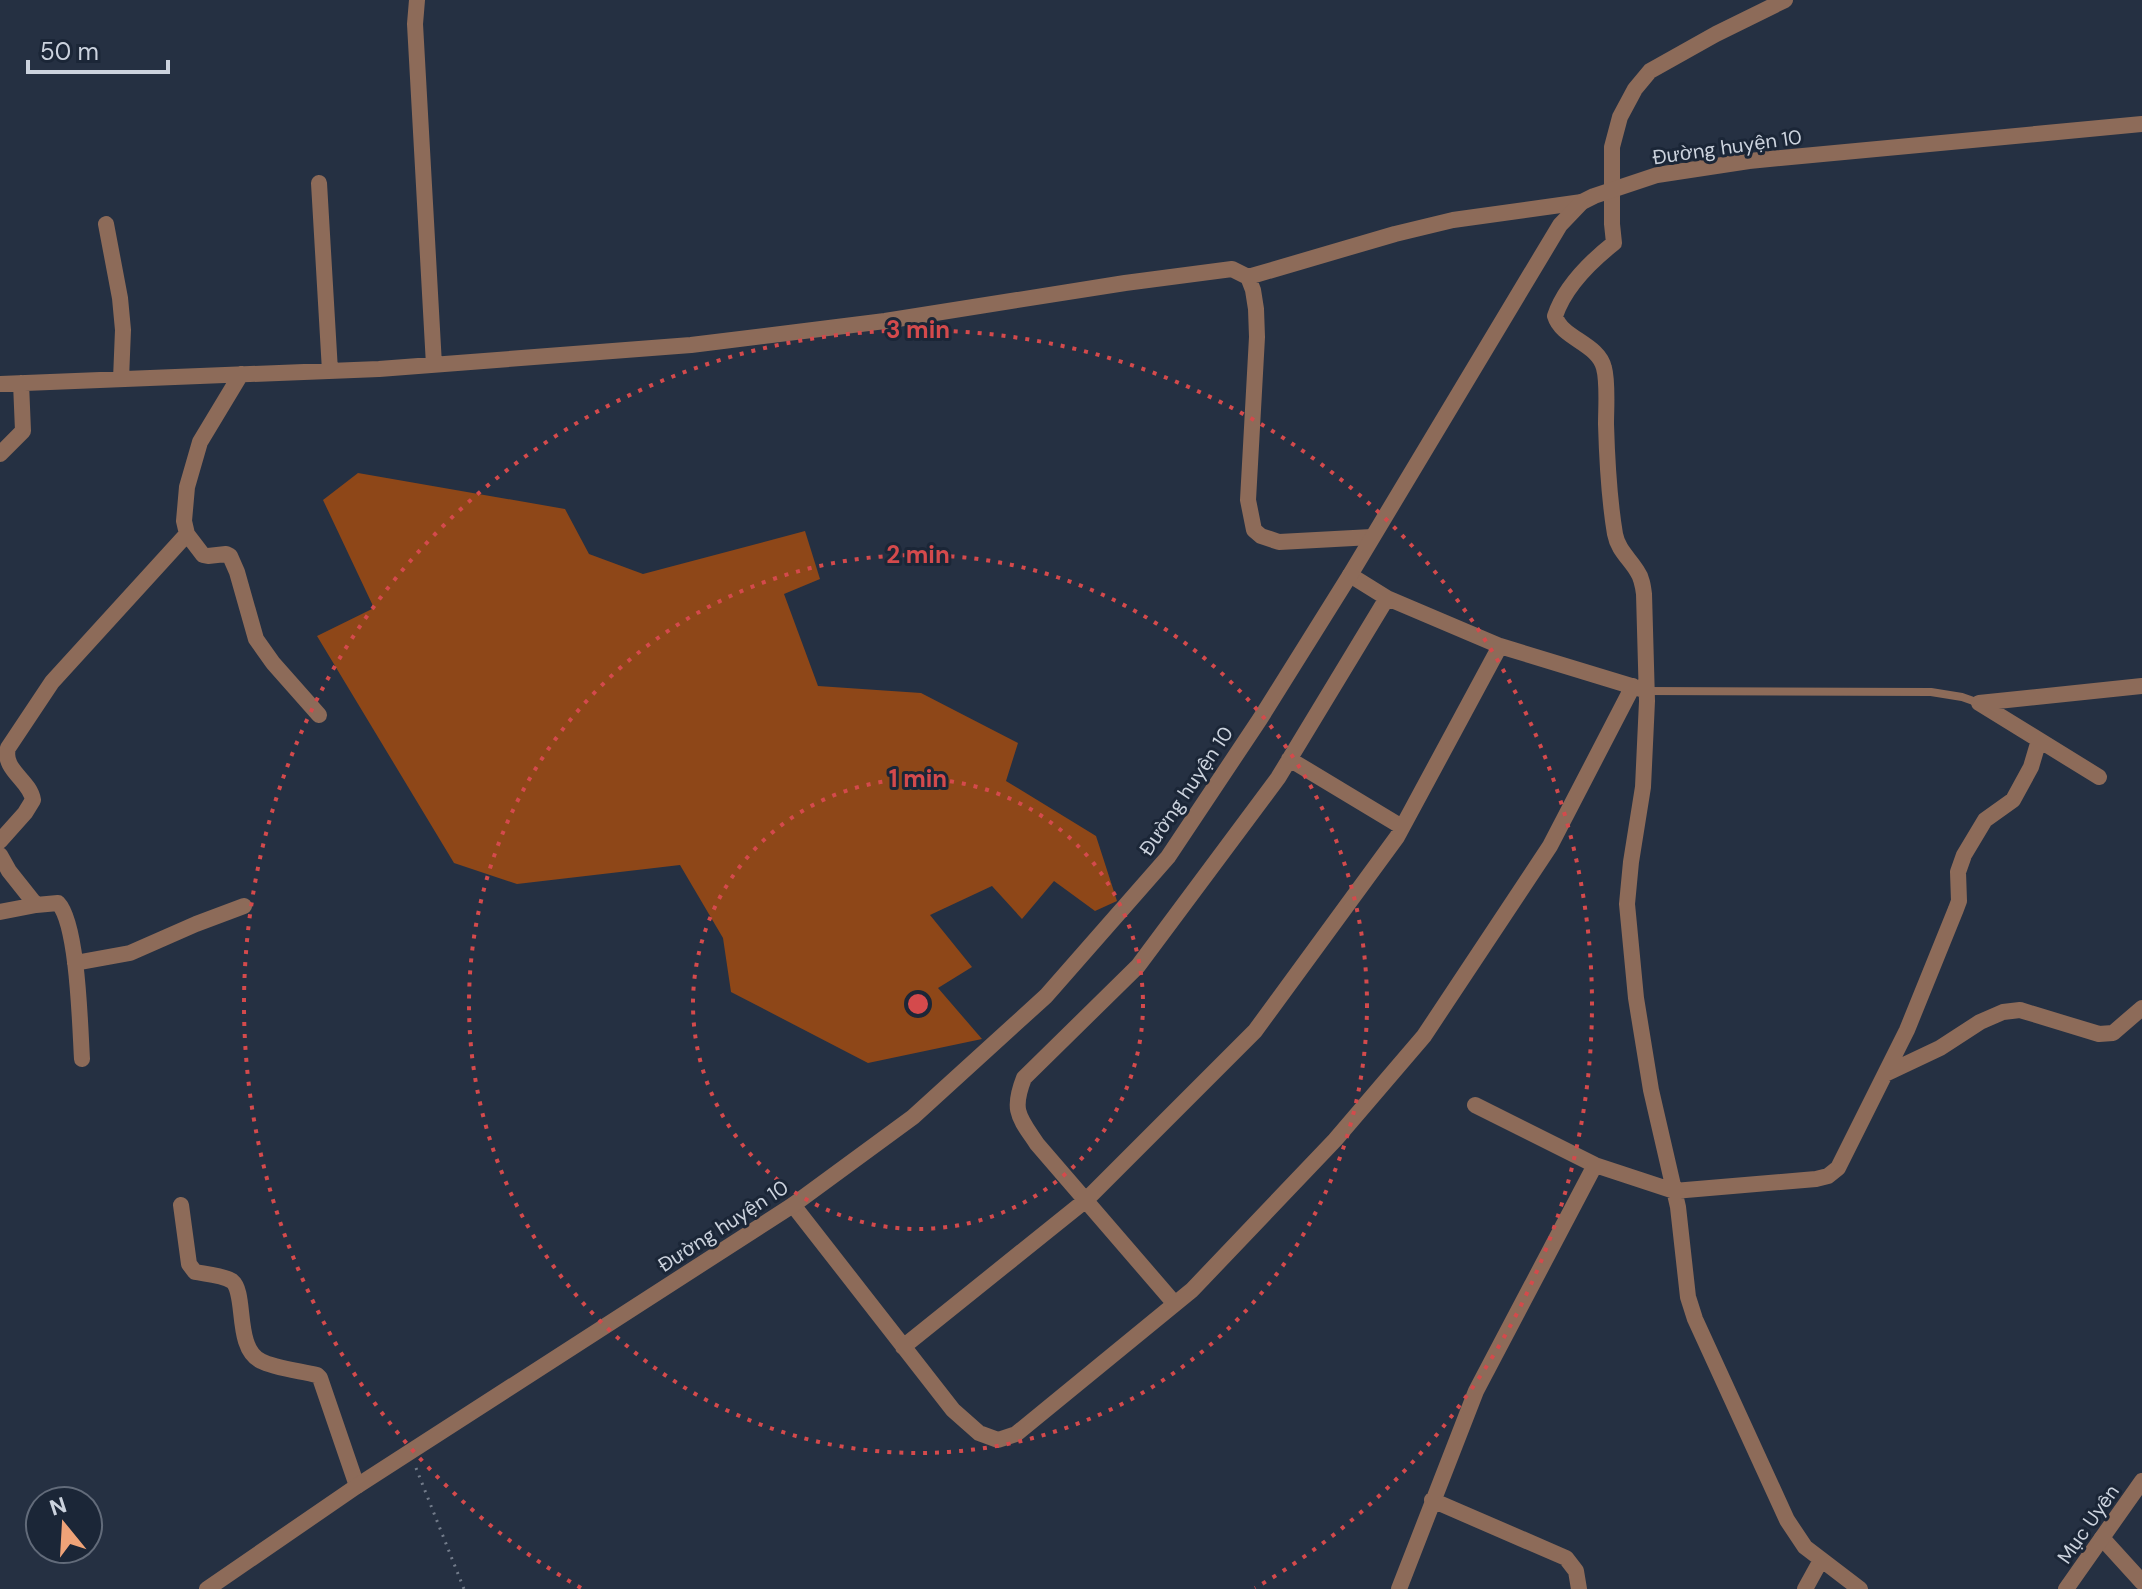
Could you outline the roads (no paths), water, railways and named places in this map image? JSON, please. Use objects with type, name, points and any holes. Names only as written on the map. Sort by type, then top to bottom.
[{"type":"street","points":[[417,0],[415,24],[434,365]]},
{"type":"street","points":[[1785,0],[1650,71],[1635,89],[1620,117],[1612,147],[1614,243],[1590,264],[1564,294],[1555,316],[1556,322],[1598,355],[1604,368],[1607,448],[1616,537],[1625,557],[1638,571],[1644,594],[1639,688],[1643,787],[1627,904],[1636,998],[1651,1090],[1678,1207],[1688,1297],[1695,1319],[1787,1520],[1805,1547],[1860,1589]]},
{"type":"street","name":"Đường huyện 10","points":[[207,1589],[357,1486],[793,1205],[913,1117],[1046,996],[1168,857],[1260,719],[1350,575],[1560,225],[1582,202],[1657,175],[1749,161],[2142,124]]},
{"type":"street","points":[[319,183],[330,371]]},
{"type":"street","points":[[1248,277],[1453,220],[1582,202]]},
{"type":"street","points":[[106,224],[120,298],[123,330],[121,379]]},
{"type":"street","points":[[0,384],[330,371],[691,345],[885,321],[1232,269],[1248,277],[1253,290],[1257,337],[1248,500],[1254,530],[1279,542],[1372,537]]},
{"type":"street","points":[[241,374],[200,442],[187,487],[184,521],[187,534],[203,555],[230,556],[256,639],[319,715]]},
{"type":"street","points":[[0,454],[23,431],[21,383]]},
{"type":"street","points":[[0,841],[33,800],[32,792],[8,763],[8,748],[52,682],[187,534]]},
{"type":"street","points":[[1350,575],[1387,598],[1500,646],[1639,688]]},
{"type":"street","points":[[1175,1304],[1037,1144],[1019,1116],[1018,1094],[1024,1078],[1138,966],[1269,790],[1387,598]]},
{"type":"street","points":[[903,1347],[1086,1200],[1255,1031],[1397,837],[1500,646]]},
{"type":"street","points":[[1979,703],[2142,686]]},
{"type":"street","points":[[793,1205],[953,1410],[979,1433],[998,1440],[1016,1434],[1192,1290],[1335,1140],[1424,1036],[1550,846],[1639,688]]},
{"type":"street","points":[[1979,703],[2099,777]]},
{"type":"street","points":[[1475,1105],[1595,1165],[1674,1191],[1828,1176],[1838,1168],[1907,1030],[1959,901],[1958,872],[1964,855],[1985,820],[2013,800],[2031,767],[2039,740]]},
{"type":"street","points":[[1289,759],[1402,827]]},
{"type":"street","points":[[0,855],[36,905]]},
{"type":"street","points":[[0,912],[36,905],[61,905],[75,963],[82,1059]]},
{"type":"street","points":[[75,963],[130,953],[244,906]]},
{"type":"street","points":[[1885,1074],[1940,1048],[1980,1022],[2003,1012],[2020,1010],[2099,1034],[2113,1033],[2142,1008]]},
{"type":"street","points":[[1399,1589],[1476,1391],[1595,1165]]},
{"type":"street","points":[[181,1205],[189,1264],[195,1272],[230,1279],[236,1285],[240,1323],[251,1353],[260,1361],[320,1378],[357,1486]]},
{"type":"street","name":"Mục Uyên","points":[[2066,1589],[2142,1481]]},
{"type":"street","points":[[1432,1500],[1566,1558],[1576,1571],[1579,1589]]},
{"type":"street","points":[[2102,1538],[2142,1582]]},
{"type":"street","points":[[1805,1589],[1821,1560]]},
{"type":"lane","points":[[1639,688],[1931,692],[1979,703]]}]
